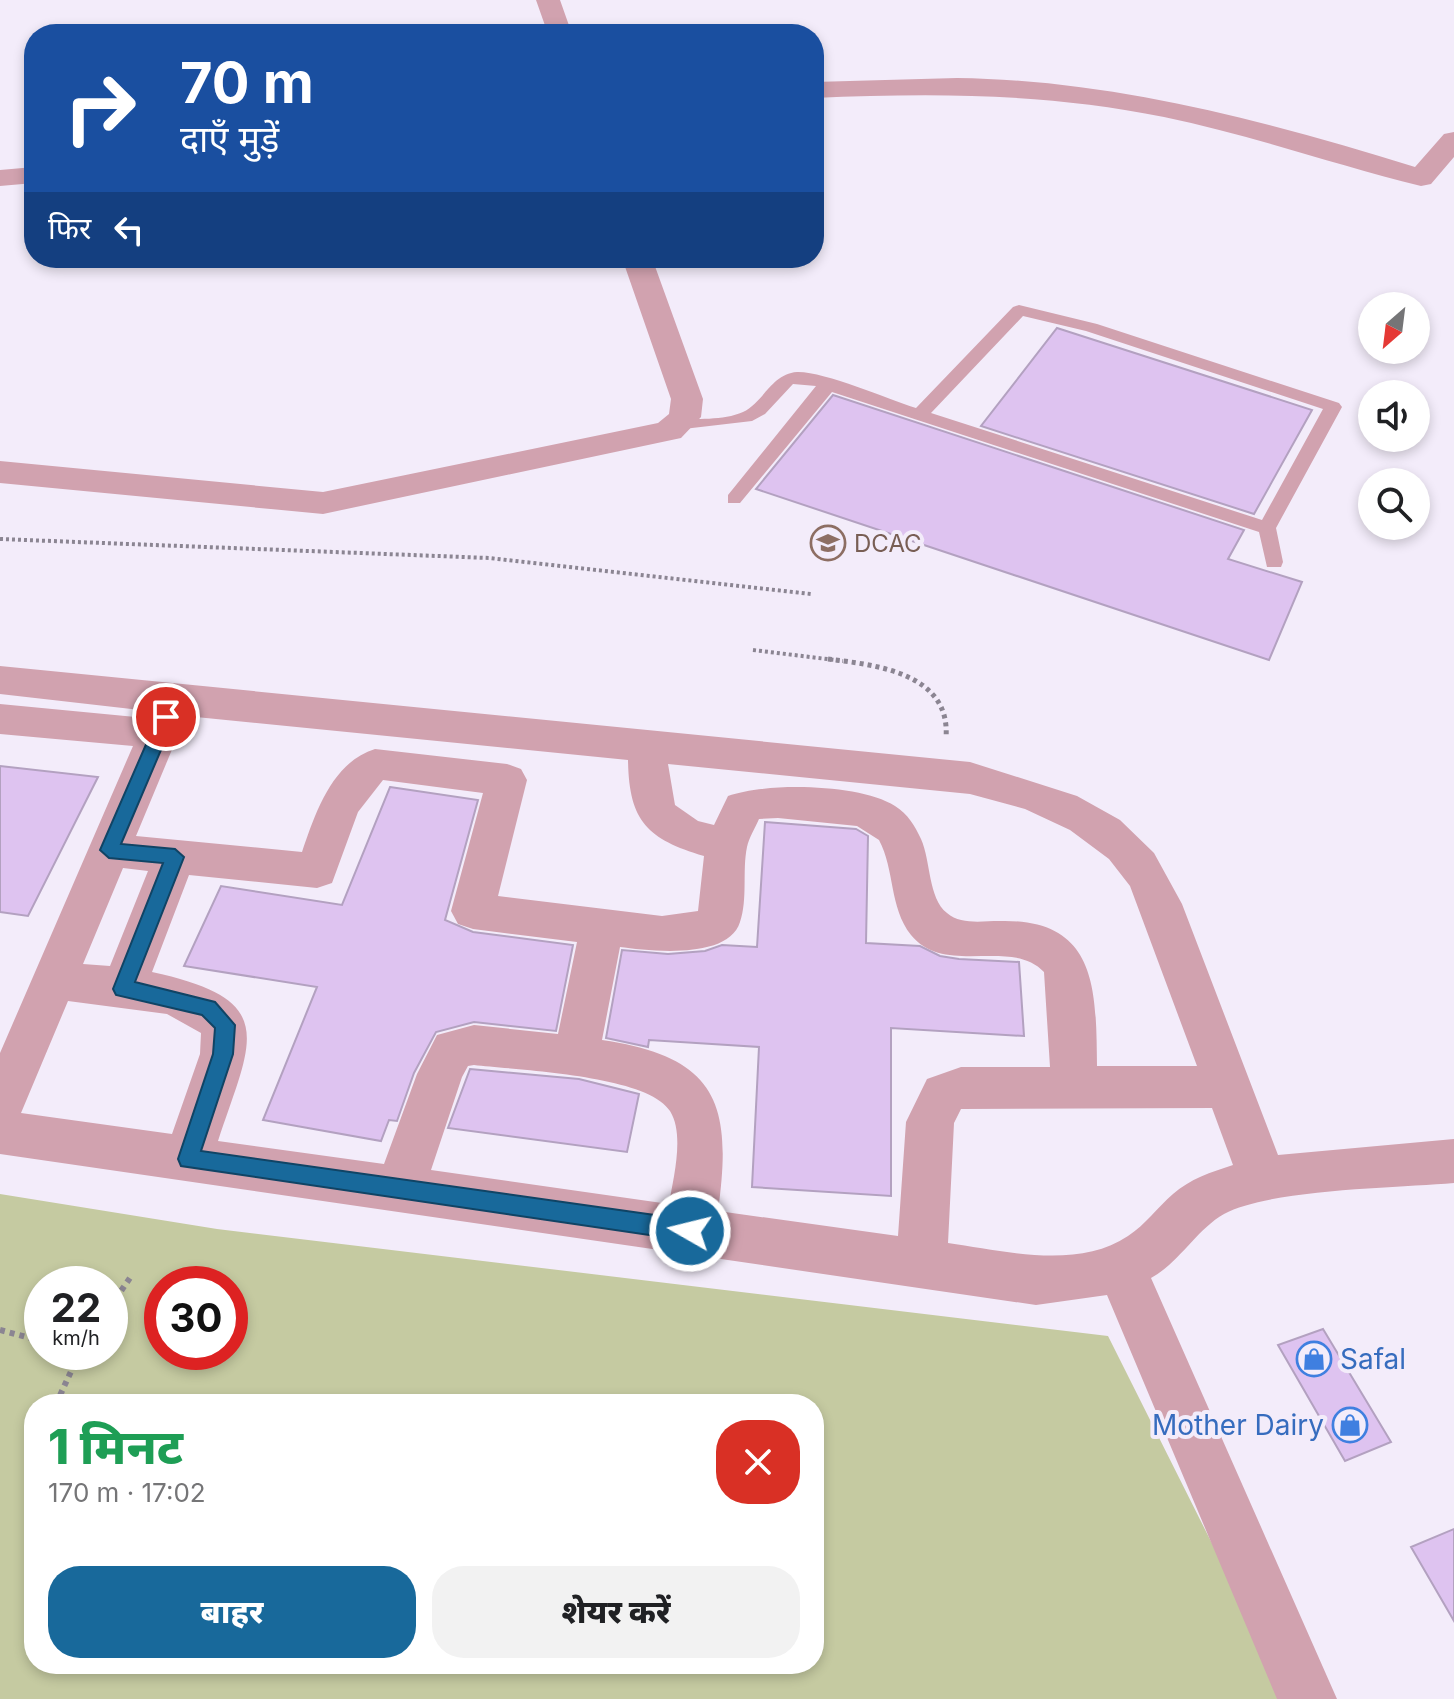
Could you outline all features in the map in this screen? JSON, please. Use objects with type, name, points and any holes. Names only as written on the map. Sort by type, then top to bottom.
[{"type":"street","points":[[548,0],[556,24]]},
{"type":"street","points":[[824,90],[952,86],[1057,92],[1210,120],[1288,138],[1421,178],[1454,140]]},
{"type":"street","points":[[0,472],[323,503],[646,438],[685,417],[687,399],[641,268]]},
{"type":"street","points":[[0,680],[166,717]]},
{"type":"street","points":[[0,1107],[166,717]]},
{"type":"street","points":[[0,719],[166,717],[648,746],[941,775],[1019,788],[1058,805],[1103,833],[1138,864],[1160,904],[1263,1180]]},
{"type":"street","points":[[648,746],[648,784],[654,812],[678,834],[726,845]]},
{"type":"street","points":[[109,850],[317,871],[336,816],[357,777],[375,764],[507,780],[473,911],[684,934],[708,929],[719,921],[726,845],[743,807],[757,800],[846,808],[882,818],[901,840],[922,917],[941,934],[1013,938],[1044,945],[1064,963],[1071,999],[1074,1088]]},
{"type":"street","points":[[123,989],[175,857]]},
{"type":"street","points":[[576,1057],[602,927]]},
{"type":"street","points":[[54,980],[157,993],[208,1008],[225,1025],[223,1054],[188,1159]]},
{"type":"street","points":[[400,1189],[440,1074],[453,1049],[474,1045],[576,1057],[651,1071],[680,1085],[694,1103],[701,1135],[690,1231]]},
{"type":"street","points":[[922,1263],[930,1122],[944,1094],[961,1088],[1229,1087]]},
{"type":"street","points":[[0,1132],[1036,1280],[1077,1278],[1120,1266],[1148,1252],[1188,1212],[1215,1193],[1263,1180],[1454,1161]]},
{"type":"street","points":[[1120,1266],[1307,1699]]},
{"type":"lane","points":[[919,415],[1019,310],[1091,327],[1333,407],[1267,528],[1274,562]]},
{"type":"lane","points":[[675,425],[747,417],[779,385],[804,375],[1267,528]]},
{"type":"lane","points":[[734,499],[822,390],[831,386]]},
{"type":"path","points":[[0,539],[489,558],[811,594]]},
{"type":"path","points":[[753,650],[847,663],[924,684],[944,710],[947,731],[941,775]]},
{"type":"path","points":[[128,1281],[132,1275]]},
{"type":"path","points":[[0,1330],[24,1336]]},
{"type":"path","points":[[61,1394],[72,1370]]},
{"type":"green space","points":[[0,1194],[217,1229],[1108,1336],[1290,1699],[0,1699]]},
{"type":"building","points":[[1057,328],[1312,410],[1254,514],[981,426]]},
{"type":"building","points":[[833,395],[1244,530],[1228,559],[1302,582],[1269,660],[756,489]]},
{"type":"building","points":[[0,766],[98,777],[28,916],[0,912]]},
{"type":"building","points":[[390,787],[478,800],[445,920],[473,932],[573,945],[556,1031],[474,1022],[436,1032],[414,1073],[397,1121],[389,1120],[381,1141],[263,1120],[317,987],[184,966],[221,886],[342,905]]},
{"type":"building","points":[[765,822],[856,829],[868,836],[866,943],[920,946],[940,956],[959,959],[1019,962],[1024,1036],[891,1028],[891,1196],[752,1187],[759,1047],[649,1040],[648,1047],[606,1038],[622,950],[668,954],[705,951],[722,945],[757,947]]},
{"type":"building","points":[[470,1069],[579,1079],[639,1094],[627,1152],[448,1128]]},
{"type":"building","points":[[1323,1329],[1391,1442],[1345,1461],[1278,1345]]},
{"type":"building","points":[[1454,1529],[1454,1621],[1411,1547]]},
{"type":"place","name":"DCAC","points":[[828,543]]},
{"type":"place","name":"Safal","points":[[1314,1359]]},
{"type":"place","name":"Mother Dairy","points":[[1350,1425]]},
{"type":"route","points":[[166,717],[109,850],[175,857],[123,989],[157,993],[208,1008],[225,1025],[223,1054],[188,1159],[690,1231]]}]
